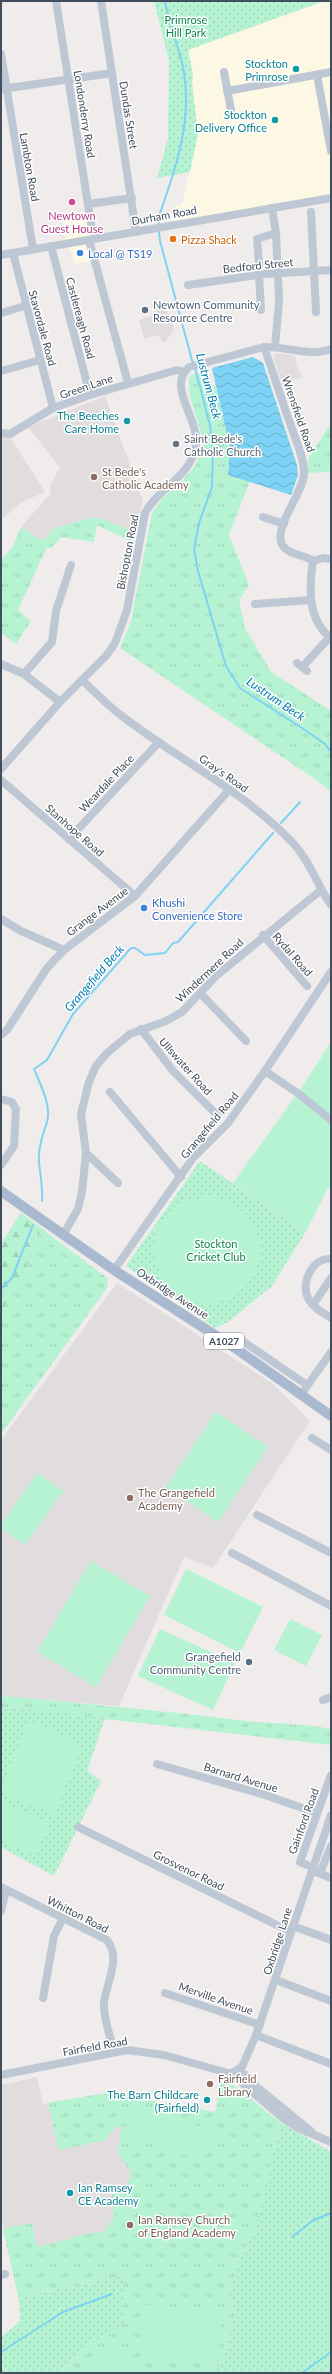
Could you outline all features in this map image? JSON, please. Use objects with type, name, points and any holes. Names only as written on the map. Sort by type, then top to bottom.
[{"type":"main road","name":"Oxbridge Avenue","points":[[1,1191],[114,1270],[301,1394],[331,1416]]},
{"type":"street","name":"Londonderry Road","points":[[56,1],[92,230]]},
{"type":"street","name":"Dundas Street","points":[[101,1],[136,232]]},
{"type":"street","name":"Lambton Road","points":[[1,54],[4,88],[32,249]]},
{"type":"street","points":[[224,72],[231,110]]},
{"type":"street","points":[[227,91],[331,72]]},
{"type":"street","points":[[4,88],[112,73]]},
{"type":"street","points":[[317,75],[331,151]]},
{"type":"street","points":[[88,204],[132,198]]},
{"type":"street","name":"Durham Road","points":[[1,255],[331,198]]},
{"type":"street","points":[[272,208],[276,233],[279,300],[275,347]]},
{"type":"street","points":[[311,212],[316,312]]},
{"type":"street","points":[[259,264],[257,239],[276,233]]},
{"type":"street","points":[[90,240],[128,384]]},
{"type":"street","name":"Castlereagh Road","points":[[51,246],[90,395]]},
{"type":"street","name":"Stavordale Road","points":[[13,253],[25,306],[53,408]]},
{"type":"street","name":"Bedford Street","points":[[188,285],[278,272],[331,270]]},
{"type":"street","points":[[259,274],[261,310]]},
{"type":"street","points":[[1,313],[25,306]]},
{"type":"street","points":[[186,369],[199,364],[264,347],[312,352],[331,349]]},
{"type":"street","name":"Wrensfield Road","points":[[264,347],[304,467],[300,489],[284,524],[281,539],[284,547],[291,553],[304,556],[314,561],[323,558],[331,559]]},
{"type":"street","points":[[1,371],[40,360]]},
{"type":"street","name":"Green Lane","points":[[1,433],[10,434],[53,408],[90,395],[177,370],[186,369]]},
{"type":"street","name":"Bishopton Road","points":[[1,768],[60,702],[106,656],[121,630],[127,610],[145,513],[159,493],[185,471],[195,453],[196,432],[180,381],[186,369]]},
{"type":"street","points":[[263,517],[284,524]]},
{"type":"street","points":[[302,667],[330,638],[316,618],[311,600],[314,561]]},
{"type":"street","points":[[24,674],[52,642],[56,611],[71,565]]},
{"type":"street","points":[[255,604],[311,600]]},
{"type":"street","points":[[1,664],[24,674],[60,702]]},
{"type":"street","name":"Gray's Road","points":[[82,680],[118,713],[229,790],[264,817],[293,844],[307,861],[321,890],[331,905]]},
{"type":"street","name":"Weardale Place","points":[[68,839],[159,742]]},
{"type":"street","name":"Stanhope Road","points":[[1,780],[135,896]]},
{"type":"street","name":"Grange Avenue","points":[[1,1035],[7,1030],[47,968],[64,950],[135,896],[229,790]]},
{"type":"street","name":"Windermere Road","points":[[64,1235],[78,1209],[86,1153],[81,1114],[88,1082],[96,1066],[106,1054],[130,1034],[166,1021],[182,1012],[200,993],[263,935],[321,890]]},
{"type":"street","points":[[1,919],[21,931],[64,950]]},
{"type":"street","name":"Rydal Road","points":[[263,935],[307,986]]},
{"type":"street","name":"Grangefield Road","points":[[114,1270],[201,1148],[216,1136],[228,1123],[265,1071],[331,972]]},
{"type":"street","points":[[200,993],[246,1041]]},
{"type":"street","name":"Ullswater Road","points":[[141,1029],[173,1071],[218,1116]]},
{"type":"street","points":[[265,1071],[299,1094],[331,1120]]},
{"type":"street","points":[[110,1092],[181,1177]]},
{"type":"street","points":[[1,1099],[12,1102],[16,1109],[14,1146],[1,1165]]},
{"type":"street","points":[[86,1153],[118,1183]]},
{"type":"street","points":[[331,1259],[319,1262],[307,1277],[305,1292],[313,1305],[331,1318]]},
{"type":"street","points":[[313,1305],[331,1278]]},
{"type":"street","points":[[241,1340],[307,1385]]},
{"type":"street","points":[[301,1394],[331,1352]]},
{"type":"street","points":[[312,1438],[331,1450]]},
{"type":"street","points":[[257,1515],[331,1553]]},
{"type":"street","points":[[232,1553],[331,1606]]},
{"type":"street","name":"Barnard Avenue","points":[[157,1764],[265,1794],[317,1813]]},
{"type":"street","name":"Gainford Road","points":[[312,1869],[300,1862],[331,1774]]},
{"type":"street","name":"Oxbridge Lane","points":[[238,2071],[244,2064],[260,2025],[331,1815]]},
{"type":"street","name":"Grosvenor Road","points":[[78,1827],[292,1929],[331,1940]]},
{"type":"street","points":[[320,1873],[331,1846]]},
{"type":"street","points":[[312,1869],[331,1878]]},
{"type":"street","points":[[1,1911],[4,1889]]},
{"type":"street","name":"Whitton Road","points":[[4,1889],[107,1940],[112,1947],[114,1958],[104,2004],[114,2052]]},
{"type":"street","points":[[43,1998],[54,1936],[63,1918]]},
{"type":"street","points":[[276,1980],[331,2001]]},
{"type":"street","name":"Merville Avenue","points":[[165,1993],[260,2025]]},
{"type":"street","points":[[256,2035],[331,2064]]},
{"type":"street","name":"Fairfield Road","points":[[1,2075],[126,2050],[147,2052],[228,2073],[238,2071]]},
{"type":"street","points":[[238,2071],[246,2075],[257,2087],[314,2134],[331,2142]]},
{"type":"shaded area","points":[[324,1],[331,1],[331,201],[172,227],[172,208],[182,204],[198,134],[192,82],[193,74],[187,50]]},
{"type":"shaded area","points":[[89,211],[90,234],[97,260],[75,264],[65,238],[62,215]]},
{"type":"shaded area","points":[[152,304],[158,305],[159,308],[164,307],[173,321],[174,330],[166,341],[162,342],[160,335],[144,339],[139,320],[155,315]]},
{"type":"shaded area","points":[[279,353],[295,356],[297,367],[303,377],[282,384],[274,360],[275,355]]},
{"type":"shaded area","name":"St Bede's Catholic Academy","points":[[105,396],[143,501],[134,532],[100,518],[55,528],[42,541],[21,527],[51,493],[50,485],[60,468],[28,427]]},
{"type":"shaded area","points":[[1,436],[6,438],[10,437],[45,492],[22,502],[1,520]]},
{"type":"shaded area","name":"The Grangefield Academy","points":[[117,1283],[272,1383],[310,1421],[213,1568],[184,1557],[119,1706],[1,1696],[1,1440]]},
{"type":"shaded area","name":"Ian Ramsey Church of England Academy","points":[[37,2077],[43,2104],[106,2093],[215,2112],[221,2082],[227,2080],[256,2229],[232,2289],[235,2313],[223,2361],[217,2367],[55,2373],[84,2348],[123,2275],[19,2299],[1,2218],[1,2085]]},
{"type":"green space","name":"Primrose Hill Park","points":[[154,1],[324,1],[188,50],[193,74],[192,82],[198,134],[190,172],[157,178],[168,138],[169,60]]},
{"type":"green space","points":[[204,370],[212,385],[216,386],[230,448],[228,475],[250,481],[229,535],[249,585],[239,600],[245,628],[271,672],[331,711],[331,792],[315,779],[120,648],[131,621],[152,514],[157,505],[192,470],[201,452],[201,433],[192,404],[189,385],[190,376]]},
{"type":"green space","points":[[329,426],[331,428],[331,472],[308,473],[308,459]]},
{"type":"green space","points":[[90,518],[100,518],[134,532],[132,542],[97,525],[94,542],[62,537],[50,549],[47,547],[18,610],[31,621],[16,644],[1,633],[1,560],[13,546],[21,527],[42,541],[55,528]]},
{"type":"green space","points":[[331,1042],[331,1187],[328,1188],[305,1233],[233,1183],[302,1087]]},
{"type":"green space","name":"Stockton Cricket Club","points":[[200,1161],[305,1233],[272,1286],[228,1322],[215,1328],[126,1266]]},
{"type":"green space","points":[[207,1197],[227,1201],[244,1213],[256,1230],[260,1250],[256,1270],[244,1287],[227,1299],[207,1303],[187,1299],[170,1287],[158,1270],[154,1250],[158,1230],[170,1213],[187,1201]]},
{"type":"green space","points":[[21,1213],[108,1279],[107,1288],[1,1434],[1,1244]]},
{"type":"green space","points":[[21,1213],[108,1279],[104,1284],[36,1232],[27,1263],[19,1283],[8,1302],[1,1310],[1,1244]]},
{"type":"green space","points":[[216,1412],[268,1447],[218,1522],[166,1487]]},
{"type":"green space","points":[[37,1473],[63,1491],[25,1545],[1,1528],[1,1525]]},
{"type":"green space","points":[[91,1561],[150,1596],[96,1687],[37,1652]]},
{"type":"green space","points":[[186,1569],[263,1607],[240,1653],[164,1615]]},
{"type":"green space","points":[[290,1619],[322,1635],[306,1666],[274,1650]]},
{"type":"green space","points":[[160,1629],[235,1663],[213,1710],[138,1676]]},
{"type":"green space","points":[[1,1696],[124,1707],[246,1721],[321,1727],[331,1729],[331,1745],[1,1707]]},
{"type":"green space","points":[[1,1707],[105,1718],[87,1771],[101,1781],[54,1876],[1,1847]]},
{"type":"green space","points":[[29,1721],[83,1744],[54,1815],[1,1793],[1,1788]]},
{"type":"green space","points":[[1,1800],[50,1823],[35,1856],[1,1840]]},
{"type":"green space","name":"Ian Ramsey Church of England Academy","points":[[227,2080],[281,2123],[259,2220],[255,2231],[240,2256],[232,2289],[235,2313],[223,2361],[217,2367],[215,2373],[55,2373],[84,2348],[123,2275],[19,2299],[3,2229],[32,2223],[37,2247],[74,2238],[74,2236],[104,2232],[114,2217],[112,2195],[129,2181],[131,2172],[118,2154],[121,2127],[116,2126],[106,2140],[59,2150],[48,2103],[106,2093],[215,2112],[221,2082]]},
{"type":"green space","points":[[133,2102],[213,2131],[203,2162],[122,2133]]},
{"type":"green space","points":[[281,2123],[331,2152],[331,2373],[215,2373],[217,2367],[223,2361],[235,2313],[232,2289],[240,2256],[256,2229]]},
{"type":"green space","points":[[123,2275],[125,2322],[84,2348],[55,2373],[1,2373],[1,2338],[20,2321],[19,2299]]},
{"type":"green space","points":[[146,2305],[222,2311],[219,2362],[143,2358]]},
{"type":"green space","points":[[103,2347],[142,2373],[85,2373]]},
{"type":"water","points":[[253,357],[263,363],[297,465],[298,475],[291,495],[228,475],[230,448],[212,368]]},
{"type":"waterway","name":"Lustrum Beck","points":[[159,224],[158,219],[176,165],[184,129],[186,110],[184,72],[165,1]]},
{"type":"waterway","name":"Lustrum Beck","points":[[159,231],[160,241],[193,364]]},
{"type":"waterway","name":"Lustrum Beck","points":[[195,368],[210,425],[213,453],[212,487],[199,523],[194,549],[198,571],[226,666],[240,688],[308,732],[325,744],[331,752]]},
{"type":"waterway","name":"Grangefield Beck","points":[[281,823],[300,802]]},
{"type":"waterway","name":"Grangefield Beck","points":[[42,1201],[39,1151],[47,1122],[48,1109],[45,1095],[34,1069],[47,1060],[73,1014],[131,948],[135,948],[145,955],[165,953],[173,943],[178,942],[273,833]]},
{"type":"waterway","name":"Grangefield Beck","points":[[1,1289],[12,1278],[33,1225]]},
{"type":"waterway","points":[[292,2237],[312,2221],[331,2213]]},
{"type":"waterway","points":[[1,2352],[63,2312],[112,2294]]},
{"type":"waterway","points":[[302,2373],[331,2352]]},
{"type":"place","name":"Stockton Primrose","points":[[296,69]]},
{"type":"place","name":"Stockton Delivery Office","points":[[275,120]]},
{"type":"place","name":"Newtown Guest House","points":[[72,202]]},
{"type":"place","name":"Pizza Shack","points":[[173,239]]},
{"type":"place","name":"Local @ TS19","points":[[80,253]]},
{"type":"place","name":"Newtown Community Resource Centre","points":[[145,310]]},
{"type":"place","name":"The Beeches Care Home","points":[[127,421]]},
{"type":"place","name":"Saint Bede's Catholic Church","points":[[176,444]]},
{"type":"place","name":"St Bede's Catholic Academy","points":[[94,477]]},
{"type":"place","name":"Khushi Convenience Store","points":[[144,908]]},
{"type":"place","name":"The Grangefield Academy","points":[[130,1498]]},
{"type":"place","name":"Grangefield Community Centre","points":[[249,1662]]},
{"type":"place","name":"Fairfield Library","points":[[210,2084]]},
{"type":"place","name":"The Barn Childcare (Fairfield)","points":[[207,2100]]},
{"type":"place","name":"Ian Ramsey CE Academy","points":[[70,2193]]},
{"type":"place","name":"Ian Ramsey Church of England Academy","points":[[130,2225]]}]
